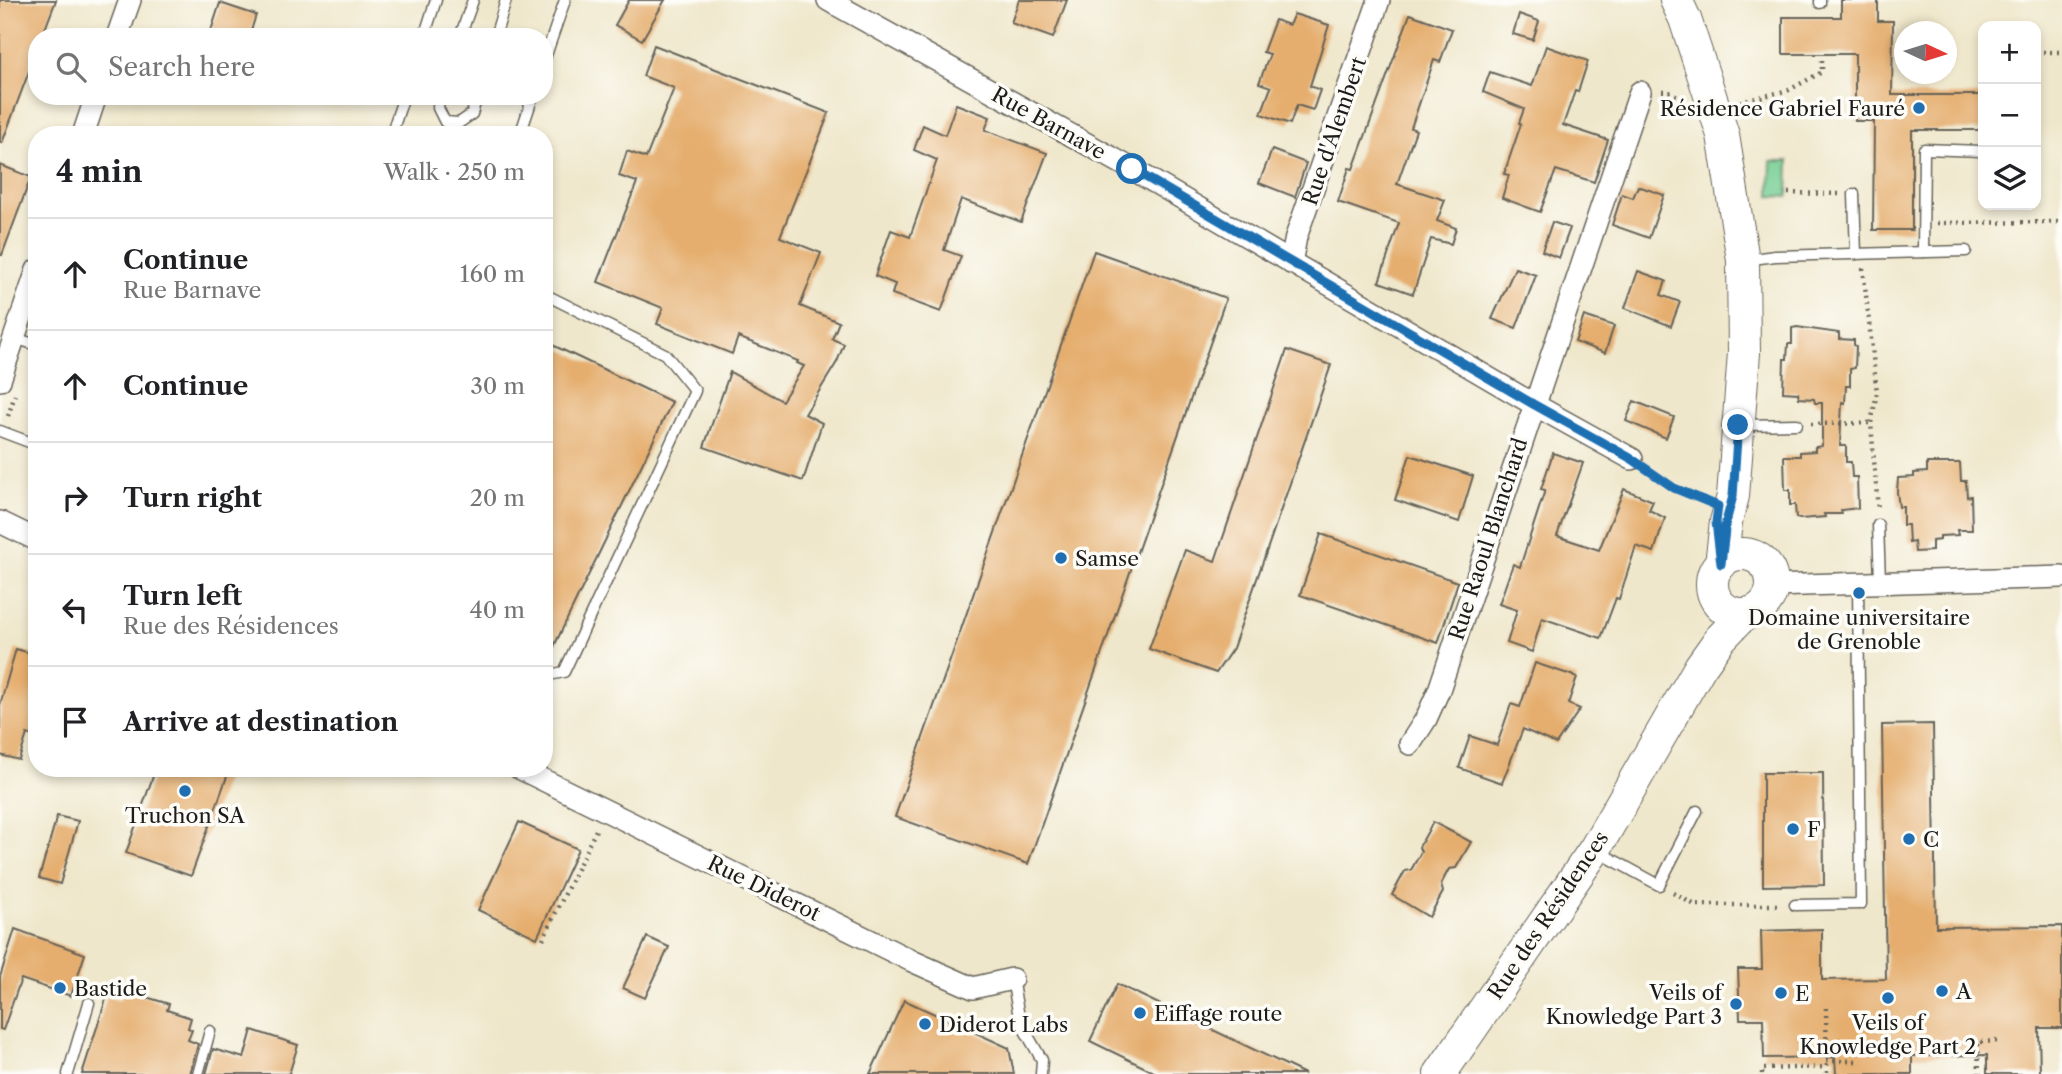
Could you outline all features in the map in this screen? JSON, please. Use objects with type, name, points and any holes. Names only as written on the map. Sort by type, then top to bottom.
[{"type":"street","points":[[120,28],[130,0]]},
{"type":"street","name":"Rue Barnave","points":[[828,0],[1132,169],[1632,459]]},
{"type":"street","name":"Rue d'Alembert","points":[[1291,263],[1296,237],[1379,0]]},
{"type":"street","points":[[1676,0],[1685,19],[1723,135],[1743,260],[1744,353],[1738,425],[1720,499],[1734,559]]},
{"type":"street","name":"Rue Raoul Blanchard","points":[[1410,744],[1426,719],[1438,690],[1640,92]]},
{"type":"street","points":[[86,126],[93,105]]},
{"type":"street","points":[[0,380],[28,297]]},
{"type":"street","points":[[0,522],[28,536]]},
{"type":"street","points":[[1734,559],[1763,562],[1771,577],[1772,586],[1771,594],[1762,607],[1732,609],[1713,589],[1713,580],[1734,559]]},
{"type":"street","points":[[1772,586],[1858,581],[2062,577]]},
{"type":"street","name":"Rue des Résidences","points":[[1440,1074],[1595,849],[1732,609]]},
{"type":"street","name":"Rue Diderot","points":[[537,777],[912,961],[973,988],[1012,979]]},
{"type":"lane","points":[[427,28],[436,0]]},
{"type":"lane","points":[[463,28],[473,0]]},
{"type":"lane","points":[[498,28],[506,0]]},
{"type":"lane","points":[[553,35],[565,0]]},
{"type":"lane","points":[[394,126],[401,105]]},
{"type":"lane","points":[[438,105],[445,122],[459,123],[472,114],[474,105]]},
{"type":"lane","points":[[523,126],[530,105]]},
{"type":"lane","points":[[1923,252],[1924,149],[1978,151]]},
{"type":"lane","points":[[1854,194],[1856,254]]},
{"type":"lane","points":[[1743,260],[1775,256],[1966,251]]},
{"type":"lane","points":[[553,298],[665,354],[695,391],[564,673],[553,675]]},
{"type":"lane","points":[[14,338],[28,342]]},
{"type":"lane","points":[[1738,425],[1797,424]]},
{"type":"lane","points":[[0,431],[28,442]]},
{"type":"lane","points":[[1878,525],[1880,581]]},
{"type":"lane","points":[[1795,905],[1861,904],[1858,581]]},
{"type":"lane","points":[[1595,849],[1659,885],[1698,811]]},
{"type":"lane","points":[[1012,979],[1020,1022],[1042,1060],[1041,1074]]},
{"type":"lane","points":[[68,1074],[89,1003]]},
{"type":"lane","points":[[198,1074],[210,1031]]},
{"type":"path","points":[[2041,52],[2062,52]]},
{"type":"path","points":[[1733,104],[1788,90],[1822,72],[1822,54]]},
{"type":"path","points":[[1640,92],[1668,91],[1688,104]]},
{"type":"path","points":[[1788,193],[1854,194]]},
{"type":"path","points":[[1923,223],[2062,222]]},
{"type":"path","points":[[1864,276],[1877,393],[1871,424],[1877,506]]},
{"type":"path","points":[[1823,423],[1871,424]]},
{"type":"path","points":[[1632,459],[1674,488],[1720,499]]},
{"type":"path","points":[[543,939],[596,830]]},
{"type":"path","points":[[1659,885],[1695,905],[1795,905]]},
{"type":"path","points":[[1826,1008],[1826,1074]]},
{"type":"path","points":[[1979,1074],[1978,1042],[1999,1041]]},
{"type":"path","points":[[1762,1074],[1762,1069],[1858,1060]]},
{"type":"green space","points":[[1771,161],[1789,161],[1788,197],[1770,196]]},
{"type":"building","points":[[0,0],[56,0],[45,28],[28,28],[28,74],[0,143]]},
{"type":"building","points":[[629,0],[665,0],[642,40],[615,25]]},
{"type":"building","points":[[1019,0],[1067,0],[1053,38],[1011,23]]},
{"type":"building","name":"Résidence Gabriel Fauré","points":[[1841,0],[1878,0],[1878,21],[1893,21],[1892,95],[1978,95],[1978,130],[1912,130],[1912,230],[1873,230],[1874,121],[1855,121],[1855,54],[1783,54],[1783,17],[1841,17]]},
{"type":"building","points":[[220,3],[256,15],[252,28],[212,28]]},
{"type":"building","points":[[1294,14],[1329,25],[1310,86],[1320,90],[1313,110],[1297,105],[1290,124],[1261,114],[1271,87],[1259,83],[1270,54],[1263,52],[1275,20],[1289,25]]},
{"type":"building","points":[[1410,14],[1452,29],[1440,62],[1434,60],[1411,128],[1416,130],[1397,184],[1445,200],[1437,221],[1456,228],[1451,244],[1431,239],[1413,294],[1379,282],[1399,223],[1338,202],[1349,168],[1353,169]]},
{"type":"building","points":[[1519,14],[1539,21],[1533,40],[1513,34]]},
{"type":"building","points":[[654,45],[829,113],[780,237],[821,253],[800,306],[839,322],[832,339],[844,344],[837,362],[805,414],[822,423],[803,481],[704,447],[730,372],[782,401],[804,366],[797,363],[798,361],[738,337],[732,354],[657,324],[663,308],[598,282],[637,182],[619,176],[627,151],[646,158],[674,88],[643,76]]},
{"type":"building","points":[[1546,46],[1588,61],[1563,125],[1608,140],[1594,182],[1556,170],[1540,212],[1502,198],[1509,175],[1504,174],[1524,109],[1483,92],[1490,72],[1532,86]]},
{"type":"building","points":[[956,104],[990,117],[985,130],[1047,153],[1021,222],[961,199],[944,250],[961,256],[941,312],[892,294],[895,284],[875,276],[891,230],[910,237],[937,160],[914,150],[923,125],[945,135]]},
{"type":"building","points":[[1272,150],[1306,163],[1295,197],[1259,183]]},
{"type":"building","points":[[0,165],[28,176],[28,185],[0,255]]},
{"type":"building","points":[[1638,186],[1664,195],[1649,238],[1612,225],[1622,194],[1633,198]]},
{"type":"building","points":[[1552,222],[1570,228],[1559,258],[1542,251]]},
{"type":"building","name":"Samse","points":[[1094,251],[1226,298],[1028,864],[895,817]]},
{"type":"building","points":[[1515,268],[1536,275],[1516,328],[1492,319]]},
{"type":"building","points":[[1638,271],[1666,281],[1661,295],[1680,302],[1671,326],[1625,308]]},
{"type":"building","points":[[1584,316],[1614,326],[1605,353],[1575,342]]},
{"type":"building","points":[[1792,328],[1839,333],[1839,339],[1854,340],[1856,346],[1855,368],[1850,369],[1850,386],[1846,386],[1845,403],[1842,402],[1840,446],[1846,446],[1846,462],[1851,462],[1852,477],[1857,477],[1858,508],[1841,510],[1842,514],[1796,518],[1795,505],[1790,505],[1790,490],[1785,490],[1784,456],[1800,456],[1800,452],[1815,451],[1815,447],[1822,446],[1822,403],[1815,403],[1814,399],[1799,398],[1798,393],[1783,392],[1784,359],[1787,359],[1788,344],[1792,344]]},
{"type":"building","points":[[553,345],[672,402],[553,648]]},
{"type":"building","points":[[1287,350],[1331,365],[1233,648],[1216,673],[1149,649],[1185,550],[1215,561]]},
{"type":"building","points":[[1634,401],[1674,417],[1666,438],[1626,421]]},
{"type":"building","points":[[1553,453],[1583,463],[1557,536],[1599,550],[1624,489],[1653,501],[1649,510],[1665,518],[1654,552],[1636,546],[1619,599],[1616,598],[1601,638],[1542,618],[1532,652],[1507,643],[1517,610],[1499,604],[1513,564],[1520,567],[1545,490],[1541,489]]},
{"type":"building","points":[[1410,455],[1473,476],[1459,522],[1395,500]]},
{"type":"building","points":[[1927,463],[1960,463],[1961,481],[1966,481],[1967,497],[1971,496],[1972,530],[1957,530],[1958,535],[1940,536],[1940,540],[1932,541],[1932,551],[1915,552],[1914,542],[1909,543],[1908,525],[1903,525],[1903,507],[1899,507],[1897,492],[1898,478],[1914,477],[1914,473],[1927,472]]},
{"type":"building","points":[[1321,534],[1458,582],[1438,643],[1300,595]]},
{"type":"building","points":[[16,649],[28,652],[28,734],[19,760],[0,755],[0,705]]},
{"type":"building","points":[[1535,663],[1577,677],[1568,704],[1580,709],[1556,744],[1523,729],[1502,783],[1459,768],[1470,736],[1497,745],[1511,704],[1520,707]]},
{"type":"building","points":[[1933,724],[1936,927],[2062,926],[2062,1028],[2039,1028],[2040,1074],[1987,1074],[1987,1055],[1912,1056],[1912,1074],[1836,1074],[1835,1057],[1764,1058],[1763,1019],[1740,1019],[1738,969],[1762,969],[1761,931],[1822,929],[1822,980],[1886,979],[1882,725]]},
{"type":"building","name":"F","points":[[1763,773],[1823,773],[1824,885],[1763,886]]},
{"type":"building","points":[[153,777],[227,777],[191,876],[126,853]]},
{"type":"building","points":[[57,816],[78,821],[60,884],[39,878]]},
{"type":"building","points":[[519,822],[578,849],[537,938],[478,910]]},
{"type":"building","points":[[1433,822],[1471,842],[1456,868],[1449,869],[1441,884],[1443,892],[1429,917],[1392,895],[1405,871],[1411,870],[1421,852],[1419,847]]},
{"type":"building","name":"Bastide","points":[[15,929],[85,954],[71,996],[21,979],[3,1030],[0,1029],[0,977]]},
{"type":"building","points":[[647,937],[669,947],[645,998],[623,988]]},
{"type":"building","name":"Eiffage route","points":[[1117,984],[1305,1074],[1158,1074],[1090,1041]]},
{"type":"building","points":[[123,990],[169,1004],[167,1010],[191,1018],[188,1028],[192,1030],[188,1040],[198,1044],[190,1074],[82,1074],[107,996],[120,1000]]},
{"type":"building","name":"Diderot Labs","points":[[904,1000],[1009,1048],[1014,1074],[870,1074]]},
{"type":"building","points":[[252,1030],[298,1045],[289,1074],[206,1074],[213,1049],[244,1058]]},
{"type":"place","name":"Résidence Gabriel Fauré","points":[[1919,108]]},
{"type":"place","name":"Samse","points":[[1061,558]]},
{"type":"place","name":"Domaine universitaire de Grenoble","points":[[1859,593]]},
{"type":"place","name":"Truchon SA","points":[[185,791]]},
{"type":"place","name":"F","points":[[1793,829]]},
{"type":"place","name":"C","points":[[1909,839]]},
{"type":"place","name":"Bastide","points":[[60,988]]},
{"type":"place","name":"A","points":[[1942,991]]},
{"type":"place","name":"E","points":[[1781,993]]},
{"type":"place","name":"Veils of Knowledge Part 2","points":[[1888,998]]},
{"type":"place","name":"Veils of Knowledge Part 3","points":[[1736,1004]]},
{"type":"place","name":"Eiffage route","points":[[1140,1013]]},
{"type":"place","name":"Diderot Labs","points":[[925,1024]]},
{"type":"route","points":[[1132,169],[1632,459],[1674,488],[1718,506],[1716,522],[1721,564],[1726,522],[1733,496],[1738,425]]}]
